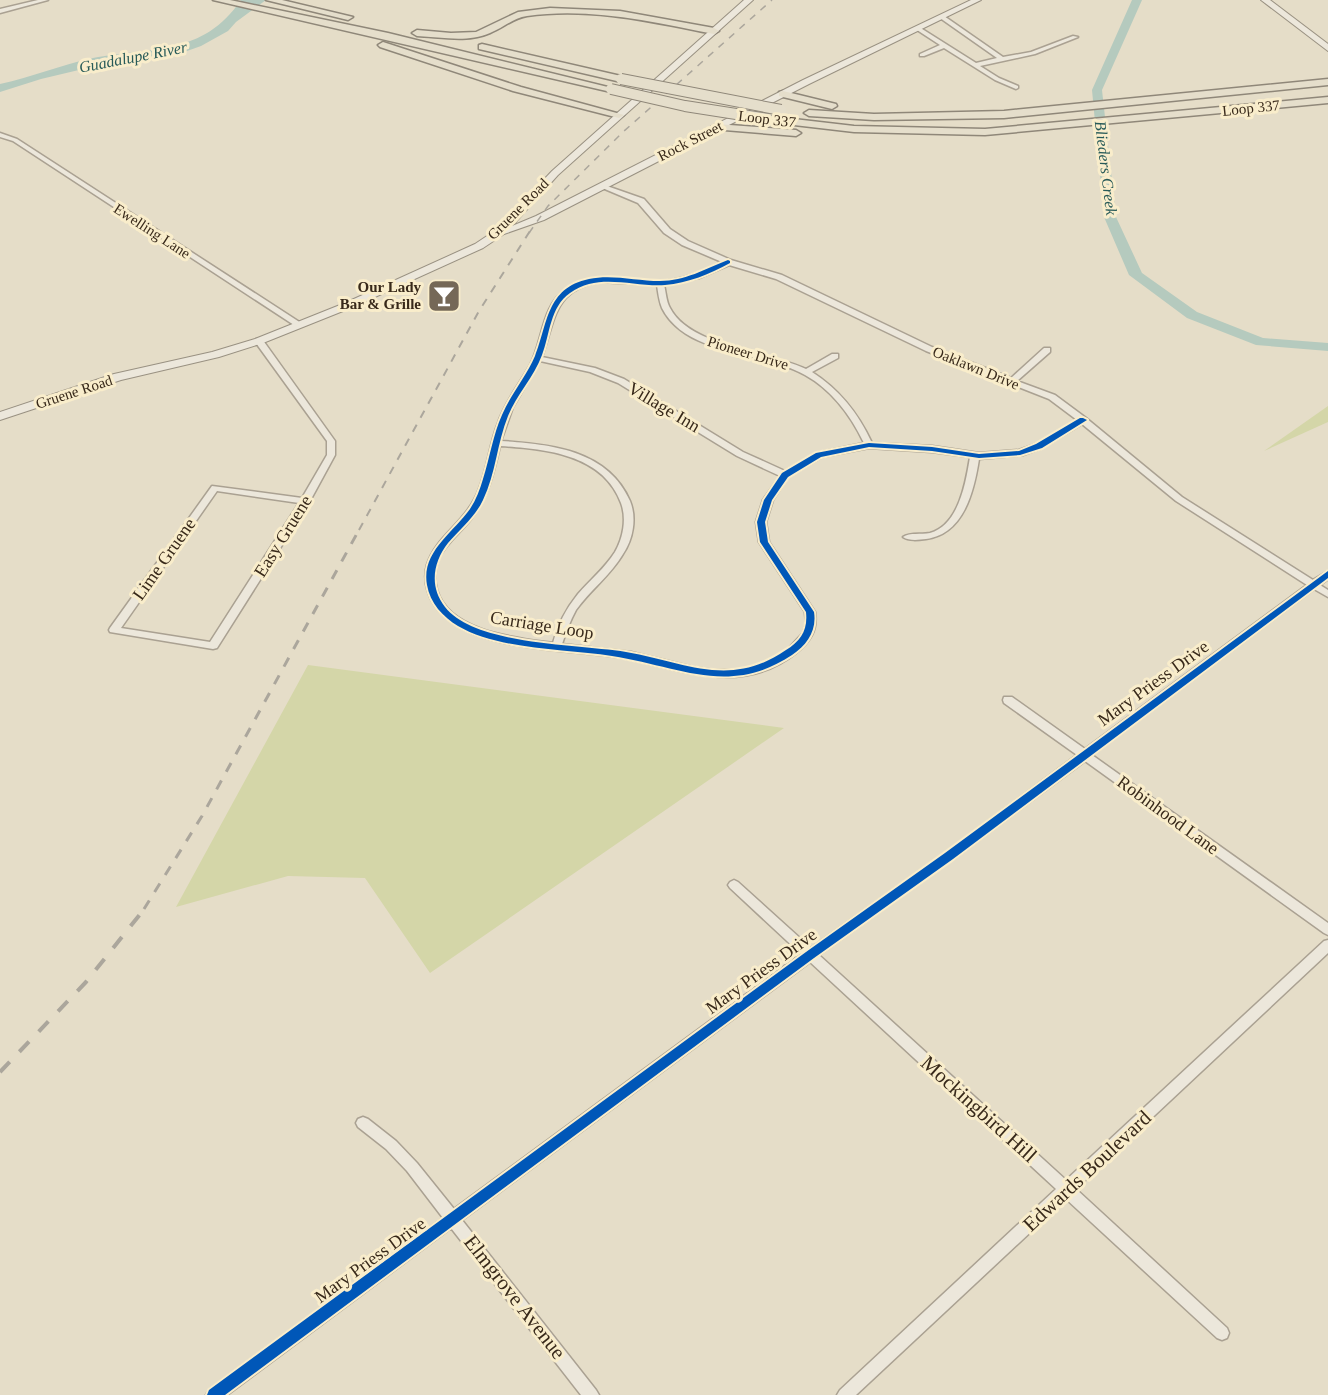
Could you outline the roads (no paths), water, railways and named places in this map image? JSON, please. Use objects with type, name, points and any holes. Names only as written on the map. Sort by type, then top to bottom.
[{"type":"main road","name":"Loop 337","points":[[217,0],[302,20],[388,36],[685,106],[854,129],[952,133],[1064,127],[1327,100]]},
{"type":"main road","name":"Loop 337","points":[[270,0],[621,79],[781,110],[867,117],[970,118],[1328,83]]},
{"type":"main road","points":[[417,33],[464,36],[488,31],[505,20],[524,13],[578,11],[630,15],[714,31]]},
{"type":"main road","points":[[302,20],[517,89],[620,115]]},
{"type":"main road","points":[[488,31],[483,42],[491,49]]},
{"type":"main road","points":[[783,94],[849,108],[970,118]]},
{"type":"main road","points":[[716,128],[899,137],[1000,135],[1064,127]]},
{"type":"street","points":[[0,11],[45,0]]},
{"type":"street","name":"Gruene Road","points":[[0,416],[118,377],[215,355],[259,341],[469,251],[500,232],[555,173],[749,0]]},
{"type":"street","name":"Rock Street","points":[[500,232],[522,226],[783,94],[977,0]]},
{"type":"street","points":[[1265,0],[1328,48]]},
{"type":"street","points":[[942,17],[1002,59]]},
{"type":"street","points":[[919,29],[997,80],[1016,87]]},
{"type":"street","points":[[974,65],[1033,53],[1075,37]]},
{"type":"street","points":[[922,56],[945,45]]},
{"type":"street","name":"Ewelling Lane","points":[[2,136],[15,140],[300,325]]},
{"type":"street","name":"Oaklawn Drive","points":[[602,186],[641,201],[667,231],[685,243],[728,262],[779,277],[929,349],[1052,397],[1179,500],[1328,594]]},
{"type":"street","name":"Carriage Loop","points":[[728,262],[704,275],[660,283],[619,278],[599,279],[582,284],[565,293],[555,306],[537,358],[505,415],[478,502],[469,517],[446,541],[432,564],[430,583],[434,595],[447,614],[482,634],[508,640],[626,655],[717,675],[754,672],[778,662],[807,638],[812,622],[810,612],[764,542],[761,522],[768,500],[784,474],[819,455],[869,446],[1005,456],[1039,446],[1083,420]]},
{"type":"street","name":"Pioneer Drive","points":[[660,283],[661,299],[668,316],[684,330],[708,342],[772,358],[807,372],[839,396],[856,417],[869,446]]},
{"type":"street","name":"Easy Gruene","points":[[114,630],[213,646],[305,501],[330,455],[331,441],[259,341]]},
{"type":"street","points":[[1011,382],[1047,350]]},
{"type":"street","points":[[807,372],[835,356]]},
{"type":"street","name":"Village Inn","points":[[537,358],[592,370],[621,381],[740,454],[784,474]]},
{"type":"street","points":[[495,443],[551,448],[585,460],[613,481],[625,499],[629,514],[624,543],[617,555],[576,600],[566,618],[557,645]]},
{"type":"street","points":[[908,537],[926,537],[943,531],[957,513],[972,481],[975,455]]},
{"type":"street","name":"Lime Gruene","points":[[114,630],[215,488],[305,501]]},
{"type":"street","name":"Mary Priess Drive","points":[[214,1395],[810,955],[949,856],[1328,574]]},
{"type":"street","name":"Robinhood Lane","points":[[1008,700],[1328,930]]},
{"type":"street","name":"Mockingbird Hill","points":[[734,885],[1222,1333]]},
{"type":"street","name":"Edwards Boulevard","points":[[845,1395],[1328,945]]},
{"type":"street","name":"Elmgrove Avenue","points":[[363,1123],[391,1145],[454,1218],[591,1395]]},
{"type":"water","name":"Guadalupe River","points":[[241,0],[266,0],[236,22],[228,31],[201,46],[173,56],[104,64],[41,79],[0,92],[0,84],[81,61],[155,50],[193,40],[210,31],[226,18]]},
{"type":"waterway","name":"Blieders Creek","points":[[1137,0],[1097,90],[1110,217],[1136,275],[1192,315],[1261,342],[1328,347]]},
{"type":"railway","points":[[529,233],[548,206],[623,132],[772,0]]},
{"type":"railway","points":[[359,530],[479,311],[530,231]]},
{"type":"railway","points":[[144,909],[202,816],[360,528]]},
{"type":"railway","points":[[0,1072],[86,982],[145,908]]},
{"type":"place","name":"Our Lady Bar & Grille","points":[[444,296]]}]
